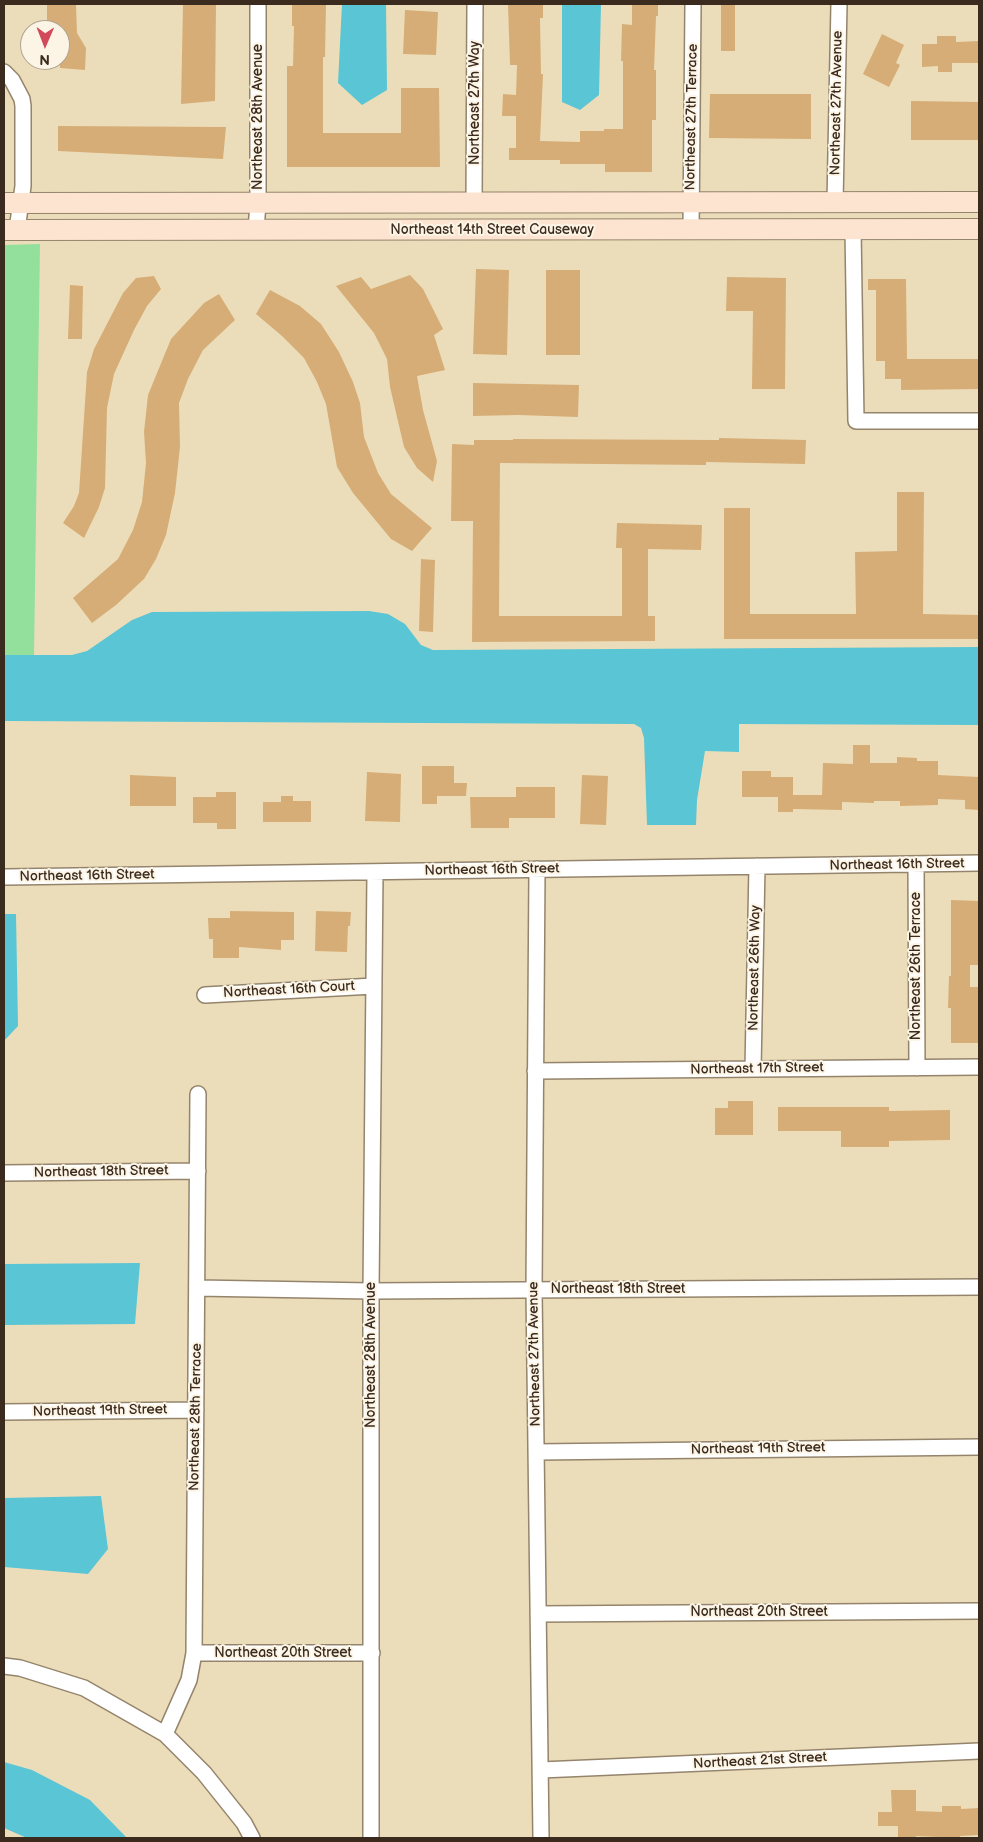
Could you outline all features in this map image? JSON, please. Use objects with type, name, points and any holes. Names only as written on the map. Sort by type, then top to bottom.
[{"type":"main road","points":[[853,229],[858,219],[867,214],[906,202]]},
{"type":"main road","name":"Northeast 14th Street Causeway","points":[[12,203],[979,202]]},
{"type":"main road","points":[[474,203],[478,210],[487,218],[506,230]]},
{"type":"main road","name":"Northeast 14th Street Causeway","points":[[10,230],[979,229]]},
{"type":"street","name":"Northeast 28th Avenue","points":[[256,230],[258,203],[258,4]]},
{"type":"street","name":"Northeast 27th Way","points":[[474,203],[475,4]]},
{"type":"street","name":"Northeast 27th Terrace","points":[[691,230],[693,4]]},
{"type":"street","name":"Northeast 27th Avenue","points":[[835,202],[839,4]]},
{"type":"street","points":[[4,72],[12,80],[22,99],[23,186],[12,203],[10,230]]},
{"type":"street","points":[[853,229],[856,421],[979,421]]},
{"type":"street","name":"Northeast 16th Street","points":[[6,877],[979,863]]},
{"type":"street","name":"Northeast 26th Terrace","points":[[916,864],[916,1068]]},
{"type":"street","name":"Northeast 26th Way","points":[[753,1069],[757,866]]},
{"type":"street","name":"Northeast 27th Avenue","points":[[537,870],[534,1290],[541,1838]]},
{"type":"street","name":"Northeast 28th Avenue","points":[[371,1838],[371,1291],[375,872]]},
{"type":"street","name":"Northeast 16th Court","points":[[204,995],[374,986]]},
{"type":"street","name":"Northeast 17th Street","points":[[535,1071],[979,1067]]},
{"type":"street","name":"Northeast 28th Terrace","points":[[165,1734],[188,1680],[194,1653],[198,1094]]},
{"type":"street","name":"Northeast 18th Street","points":[[4,1173],[198,1171]]},
{"type":"street","name":"Northeast 18th Street","points":[[198,1288],[371,1291],[979,1287]]},
{"type":"street","name":"Northeast 19th Street","points":[[4,1412],[196,1410]]},
{"type":"street","name":"Northeast 19th Street","points":[[536,1452],[979,1446]]},
{"type":"street","name":"Northeast 20th Street","points":[[538,1614],[979,1611]]},
{"type":"street","name":"Northeast 20th Street","points":[[194,1653],[372,1653]]},
{"type":"street","points":[[4,1666],[20,1668],[84,1688],[165,1734],[204,1773],[244,1823],[252,1838]]},
{"type":"street","name":"Northeast 21st Street","points":[[541,1770],[979,1751]]},
{"type":"green space","points":[[40,244],[34,655],[4,655],[4,245]]},
{"type":"water","points":[[342,4],[386,4],[387,90],[362,105],[338,83]]},
{"type":"water","points":[[562,4],[601,4],[599,95],[580,110],[562,102]]},
{"type":"water","points":[[369,611],[388,614],[405,624],[421,645],[433,650],[979,647],[979,725],[739,724],[739,752],[705,751],[697,800],[696,825],[647,825],[644,738],[641,728],[634,724],[4,721],[4,655],[72,655],[87,651],[132,620],[152,612]]},
{"type":"water","points":[[4,914],[16,914],[18,1026],[4,1041]]},
{"type":"water","points":[[140,1263],[135,1324],[4,1325],[4,1264]]},
{"type":"water","points":[[101,1496],[108,1549],[88,1574],[4,1567],[4,1498]]},
{"type":"water","points":[[4,1762],[32,1770],[90,1800],[127,1838],[27,1838],[4,1828]]},
{"type":"building","points":[[47,4],[76,4],[77,33],[86,48],[85,70],[70,69],[70,20],[47,20]]},
{"type":"building","points":[[183,4],[216,4],[215,101],[181,104]]},
{"type":"building","points":[[292,4],[326,4],[325,57],[323,57],[323,133],[401,133],[401,88],[439,88],[440,167],[287,167],[287,66],[293,66],[294,26],[292,26]]},
{"type":"building","points":[[508,4],[543,4],[543,18],[540,18],[541,74],[543,74],[540,141],[580,142],[580,131],[623,129],[622,24],[632,25],[632,4],[658,4],[654,70],[656,70],[656,120],[652,120],[652,172],[605,172],[605,164],[560,164],[560,160],[509,160],[509,148],[516,148],[516,116],[502,116],[503,94],[516,95],[517,65],[510,65]]},
{"type":"building","points":[[721,4],[735,4],[735,51],[721,51]]},
{"type":"building","points":[[405,10],[438,12],[436,55],[403,54]]},
{"type":"building","points":[[882,34],[904,45],[896,63],[900,65],[889,87],[863,74]]},
{"type":"building","points":[[937,36],[956,36],[956,42],[979,41],[979,63],[952,63],[952,72],[938,72],[938,66],[922,67],[922,44],[937,44]]},
{"type":"building","points":[[710,94],[811,94],[811,139],[709,138]]},
{"type":"building","points":[[911,101],[979,102],[979,140],[911,140]]},
{"type":"building","points":[[58,126],[226,127],[223,159],[58,151]]},
{"type":"building","points":[[476,269],[509,270],[507,355],[473,354]]},
{"type":"building","points":[[546,270],[580,270],[580,355],[546,355]]},
{"type":"building","points":[[410,275],[423,289],[443,329],[434,335],[445,370],[417,376],[423,410],[437,461],[433,482],[417,468],[404,447],[390,387],[387,359],[374,333],[336,286],[361,277],[371,289]]},
{"type":"building","points":[[154,276],[161,289],[147,306],[114,374],[107,408],[105,488],[99,507],[84,538],[63,523],[74,506],[79,493],[87,372],[94,349],[123,293],[136,278]]},
{"type":"building","points":[[727,277],[786,278],[785,389],[752,389],[753,311],[726,311]]},
{"type":"building","points":[[868,279],[906,279],[907,359],[979,359],[979,389],[901,390],[901,379],[885,379],[885,361],[876,361],[876,290],[868,290]]},
{"type":"building","points":[[70,285],[83,286],[82,339],[68,339]]},
{"type":"building","points":[[270,290],[300,306],[321,324],[339,352],[353,382],[360,403],[364,437],[378,473],[391,494],[432,528],[412,551],[391,539],[353,493],[337,467],[326,404],[317,382],[304,358],[256,314]]},
{"type":"building","points":[[219,294],[235,320],[203,350],[188,379],[179,403],[180,447],[175,493],[166,535],[156,559],[144,579],[116,605],[92,623],[73,598],[118,559],[133,530],[142,502],[146,463],[144,432],[148,395],[171,339],[204,303]]},
{"type":"building","points":[[473,383],[579,385],[578,417],[473,416]]},
{"type":"building","points":[[719,438],[806,440],[805,464],[706,462],[706,465],[500,463],[499,616],[622,616],[622,548],[616,548],[617,523],[702,525],[701,550],[648,549],[648,616],[655,616],[655,641],[472,642],[473,521],[451,521],[452,444],[474,445],[474,440],[513,439],[719,440]]},
{"type":"building","points":[[897,492],[924,492],[923,614],[979,615],[979,639],[724,639],[724,508],[750,508],[750,614],[856,614],[855,552],[897,551]]},
{"type":"building","points":[[421,559],[435,560],[433,632],[419,631]]},
{"type":"building","points":[[853,745],[870,745],[870,763],[897,763],[897,757],[917,758],[917,761],[938,761],[938,775],[979,777],[979,810],[965,809],[965,800],[938,799],[938,805],[900,806],[900,801],[874,801],[874,803],[842,802],[842,810],[793,809],[793,812],[778,812],[778,797],[742,797],[742,771],[771,771],[771,777],[793,777],[793,795],[822,795],[823,763],[853,764]]},
{"type":"building","points":[[422,766],[454,766],[454,783],[467,783],[466,796],[437,796],[437,804],[422,804]]},
{"type":"building","points":[[367,772],[401,774],[400,822],[365,821]]},
{"type":"building","points":[[130,775],[176,777],[176,806],[130,806]]},
{"type":"building","points":[[582,775],[608,776],[606,825],[580,824]]},
{"type":"building","points":[[516,787],[555,787],[555,818],[509,818],[509,828],[471,828],[470,797],[516,797]]},
{"type":"building","points":[[216,792],[236,792],[236,829],[217,829],[217,823],[193,823],[193,797],[216,797]]},
{"type":"building","points":[[281,796],[293,796],[293,801],[311,801],[311,822],[263,822],[263,802],[281,802]]},
{"type":"building","points":[[951,900],[979,901],[979,965],[970,965],[970,987],[978,987],[979,1043],[951,1043],[951,1008],[948,1008],[949,976],[951,976]]},
{"type":"building","points":[[230,911],[294,912],[294,940],[281,940],[281,950],[239,947],[239,958],[213,958],[213,939],[209,939],[208,918],[230,918]]},
{"type":"building","points":[[316,911],[351,912],[350,926],[348,926],[347,952],[315,951]]},
{"type":"building","points":[[728,1101],[753,1101],[753,1135],[715,1135],[715,1108],[728,1108]]},
{"type":"building","points":[[778,1107],[889,1107],[889,1111],[950,1110],[950,1140],[889,1141],[889,1147],[841,1147],[841,1131],[778,1131]]},
{"type":"building","points":[[891,1790],[916,1790],[916,1811],[942,1812],[942,1806],[961,1806],[961,1809],[979,1808],[979,1835],[960,1836],[960,1838],[916,1836],[916,1838],[898,1838],[898,1826],[878,1826],[878,1812],[892,1812]]}]
